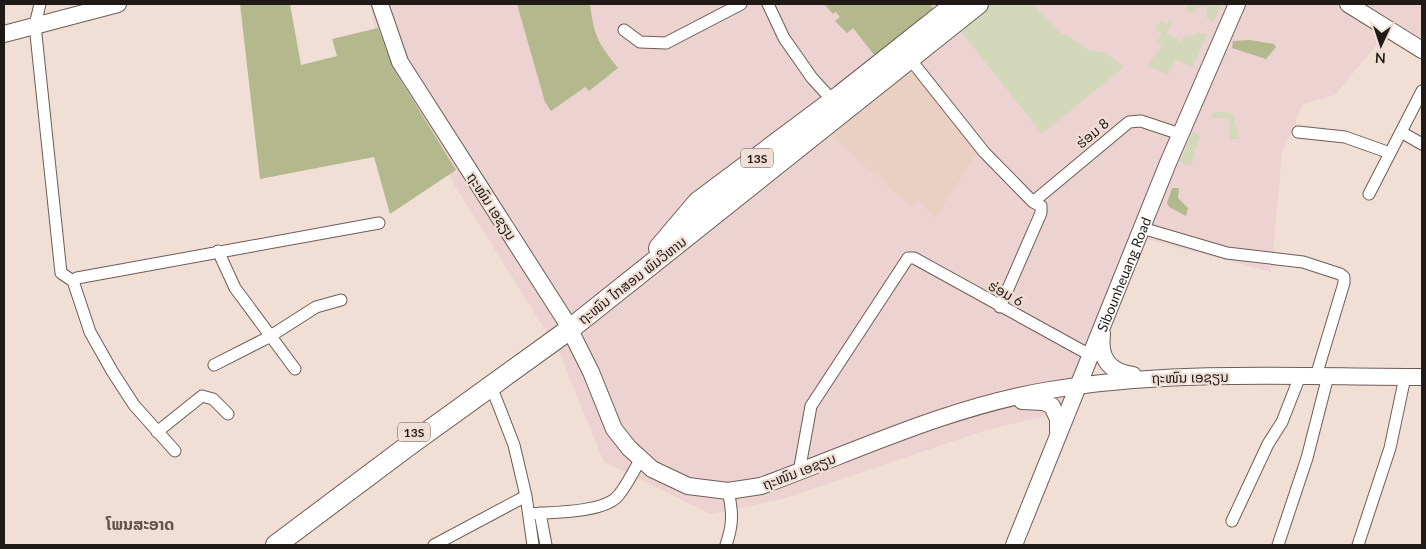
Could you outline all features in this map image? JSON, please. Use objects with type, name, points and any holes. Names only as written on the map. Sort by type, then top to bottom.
[{"type":"highway","name":"ຖະໜົນ ໄກສອນ ພົມວິຫານ","points":[[276,545],[491,386],[657,250],[698,202],[833,101],[956,4]]},
{"type":"highway","name":"ຖະໜົນ ໄກສອນ ພົມວິຫານ","points":[[264,545],[567,324],[910,59],[978,4]]},
{"type":"main road","points":[[4,34],[118,4]]},
{"type":"main road","name":"ຖະໜົນ ເອຊຽນ","points":[[380,4],[400,62],[567,324],[614,429],[629,448],[652,469],[688,486],[728,491],[761,486],[926,424],[1000,400],[1078,386],[1151,377],[1422,377]]},
{"type":"main road","name":"Sibounheuang Road","points":[[1014,545],[1180,134],[1237,4]]},
{"type":"main road","points":[[1348,4],[1422,50]]},
{"type":"main road","points":[[1107,314],[1101,347],[1102,357],[1108,365],[1128,374],[1151,377]]},
{"type":"main road","points":[[1000,400],[1034,401],[1052,406],[1058,419],[1057,436]]},
{"type":"street","points":[[40,4],[35,26],[61,273],[73,281],[90,332],[134,405],[176,451]]},
{"type":"street","points":[[624,30],[640,42],[666,43],[741,4]]},
{"type":"street","points":[[768,4],[784,38],[812,78],[833,101]]},
{"type":"street","points":[[910,59],[984,152],[1033,202],[1041,206],[1041,213],[1000,307]]},
{"type":"street","points":[[1369,194],[1422,91]]},
{"type":"street","name":"ຮ່ອມ 8","points":[[1033,202],[1129,122],[1141,121],[1180,134]]},
{"type":"street","points":[[1298,132],[1345,137],[1390,153]]},
{"type":"street","points":[[1401,132],[1422,144]]},
{"type":"street","points":[[73,281],[77,278],[218,251],[379,223]]},
{"type":"street","points":[[1142,228],[1227,253],[1303,262],[1340,274],[1344,283],[1315,376],[1307,458],[1278,545]]},
{"type":"street","points":[[218,251],[235,288],[269,337],[295,369]]},
{"type":"street","name":"ຮ່ອມ 6","points":[[800,472],[811,406],[908,258],[914,258],[1090,355]]},
{"type":"street","points":[[214,365],[269,337],[316,307],[341,300]]},
{"type":"street","points":[[1422,366],[1422,377]]},
{"type":"street","points":[[1232,521],[1268,444],[1315,376]]},
{"type":"street","points":[[1358,545],[1390,448],[1404,377]]},
{"type":"street","points":[[491,386],[514,445],[526,496],[546,545]]},
{"type":"street","points":[[157,432],[202,396],[213,399],[228,414]]},
{"type":"street","points":[[534,514],[592,508],[608,504],[621,492],[641,459]]},
{"type":"street","points":[[726,545],[732,528],[733,512],[728,491]]},
{"type":"street","points":[[434,545],[526,496]]},
{"type":"street","points":[[533,545],[534,514]]},
{"type":"shaded area","points":[[370,4],[1422,4],[1422,57],[1382,38],[1335,95],[1303,104],[1282,154],[1271,272],[1146,239],[1192,126],[1067,411],[986,430],[786,498],[711,514],[604,462],[559,352],[382,69]]},
{"type":"shaded area","points":[[912,70],[948,112],[976,153],[935,219],[919,200],[911,207],[827,131],[847,115],[853,118]]},
{"type":"green space","points":[[240,4],[290,4],[301,65],[337,56],[332,39],[378,28],[393,68],[456,170],[390,214],[374,157],[260,179]]},
{"type":"green space","points":[[517,4],[590,4],[593,24],[598,39],[618,68],[589,91],[585,87],[551,111],[545,102]]},
{"type":"green space","points":[[824,4],[930,4],[933,8],[875,56],[853,28],[847,33],[835,21],[840,17],[836,12],[833,14]]},
{"type":"green space","points":[[989,4],[1032,4],[1062,35],[1066,34],[1088,50],[1105,52],[1124,67],[1042,134],[959,29]]},
{"type":"green space","points":[[1188,4],[1198,6],[1200,4],[1221,4],[1214,22],[1206,17],[1207,6],[1197,8],[1194,13],[1185,9]]},
{"type":"green space","points":[[1171,20],[1173,22],[1166,32],[1181,42],[1186,34],[1192,37],[1196,33],[1207,34],[1193,67],[1175,60],[1168,75],[1147,66],[1162,46],[1157,41],[1162,34],[1155,29],[1161,21],[1166,25]]},
{"type":"green space","points":[[1250,40],[1274,44],[1276,47],[1266,59],[1232,48],[1233,41]]},
{"type":"green space","points":[[1216,112],[1226,112],[1233,115],[1239,139],[1230,139],[1229,118],[1212,118],[1211,115]]},
{"type":"green space","points":[[1195,132],[1201,138],[1199,138],[1191,166],[1180,162],[1192,133]]},
{"type":"green space","points":[[1172,188],[1179,188],[1178,198],[1188,208],[1186,216],[1169,207],[1167,203]]},
{"type":"district","name":"ໂພນສະອາດ","points":[[140,523]]}]
